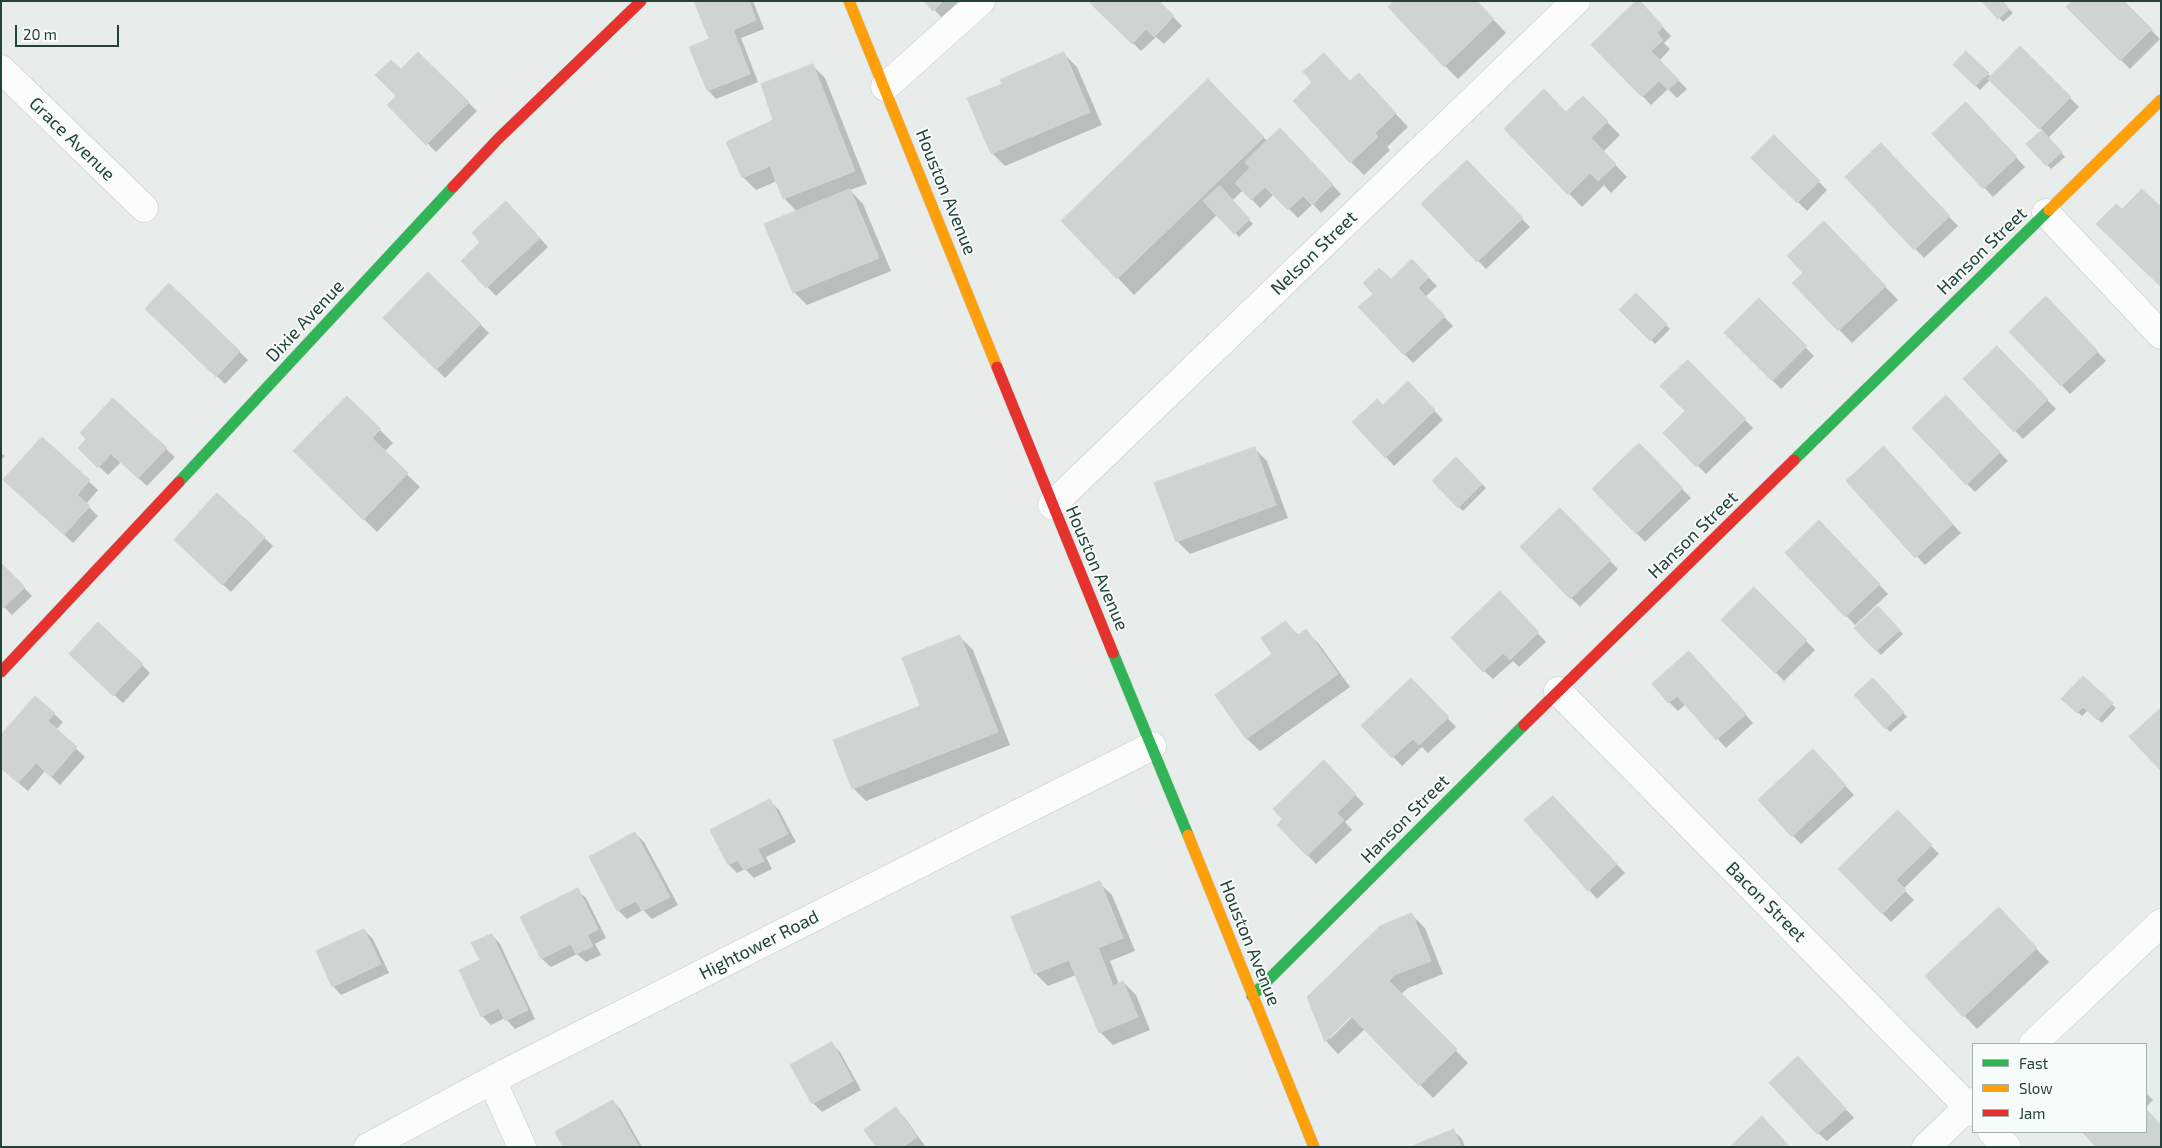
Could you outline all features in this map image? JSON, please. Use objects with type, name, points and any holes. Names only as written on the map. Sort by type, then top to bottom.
[{"type":"street","name":"Dixie Avenue","points":[[1,672],[498,139],[642,1]]},
{"type":"street","name":"Houston Avenue","points":[[850,1],[1052,505],[1152,746],[1314,1147]]},
{"type":"street","points":[[885,87],[981,1]]},
{"type":"street","name":"Nelson Street","points":[[1052,505],[1576,1]]},
{"type":"street","name":"Grace Avenue","points":[[1,69],[144,208]]},
{"type":"street","name":"Hanson Street","points":[[1252,996],[1558,691],[2161,100]]},
{"type":"street","points":[[2046,213],[2161,335]]},
{"type":"street","name":"Bacon Street","points":[[1558,691],[1971,1107]]},
{"type":"street","name":"Hightower Road","points":[[368,1147],[492,1080],[1152,746]]},
{"type":"street","points":[[2034,1043],[2161,922]]},
{"type":"street","points":[[492,1080],[522,1147]]},
{"type":"street","points":[[1926,1147],[1971,1107]]},
{"type":"street","points":[[1993,1133],[2007,1147]]},
{"type":"building","points":[[694,1],[749,1],[756,20],[733,30],[750,74],[707,91],[689,47],[709,39]]},
{"type":"building","points":[[924,1],[943,1],[933,11]]},
{"type":"building","points":[[1092,1],[1159,1],[1174,16],[1154,37],[1146,29],[1132,44],[1090,3]]},
{"type":"building","points":[[1394,1],[1477,1],[1494,19],[1444,67],[1388,7]]},
{"type":"building","points":[[1636,1],[1640,1],[1663,26],[1657,33],[1663,40],[1651,51],[1679,80],[1668,90],[1659,81],[1642,97],[1591,45]]},
{"type":"building","points":[[1982,1],[2003,1],[2009,9],[1998,19]]},
{"type":"building","points":[[2072,1],[2124,1],[2152,29],[2120,61],[2066,7]]},
{"type":"building","points":[[2020,46],[2071,97],[2039,129],[1988,79]]},
{"type":"building","points":[[1966,51],[1989,73],[1975,86],[1953,65]]},
{"type":"building","points":[[418,52],[469,102],[426,145],[387,105],[396,96],[375,75],[391,60],[401,69]]},
{"type":"building","points":[[1064,52],[1090,112],[991,154],[967,98],[1002,84],[1000,80]]},
{"type":"building","points":[[1324,53],[1350,81],[1359,73],[1396,113],[1375,133],[1378,137],[1350,163],[1293,101],[1312,82],[1303,72]]},
{"type":"building","points":[[813,64],[855,171],[783,199],[770,166],[742,178],[726,142],[773,120],[761,84]]},
{"type":"building","points":[[1208,79],[1264,137],[1117,279],[1061,221]]},
{"type":"building","points":[[1544,89],[1566,112],[1583,96],[1608,121],[1591,138],[1616,164],[1598,181],[1590,173],[1568,195],[1504,129]]},
{"type":"building","points":[[1966,102],[2017,157],[1983,189],[1932,134]]},
{"type":"building","points":[[1280,128],[1333,184],[1312,205],[1303,196],[1288,210],[1265,187],[1251,200],[1235,183],[1250,168],[1245,162]]},
{"type":"building","points":[[2042,130],[2062,152],[2046,166],[2026,144]]},
{"type":"building","points":[[1774,135],[1820,181],[1797,203],[1751,158]]},
{"type":"building","points":[[1881,143],[1950,216],[1914,250],[1845,177]]},
{"type":"building","points":[[1467,160],[1523,218],[1477,262],[1421,204]]},
{"type":"building","points":[[1220,186],[1250,219],[1234,234],[1203,201]]},
{"type":"building","points":[[850,189],[879,258],[793,293],[764,224]]},
{"type":"building","points":[[2142,189],[2161,207],[2161,287],[2096,224],[2116,204],[2122,209]]},
{"type":"building","points":[[506,201],[540,238],[486,288],[461,261],[480,242],[472,233]]},
{"type":"building","points":[[1824,221],[1886,286],[1838,331],[1792,283],[1803,273],[1787,256]]},
{"type":"building","points":[[1412,259],[1429,277],[1418,288],[1445,316],[1404,355],[1358,307],[1373,294],[1363,283],[1379,268],[1391,279]]},
{"type":"building","points":[[428,272],[481,324],[436,370],[383,318]]},
{"type":"building","points":[[169,283],[240,351],[216,377],[145,309]]},
{"type":"building","points":[[1636,293],[1667,324],[1650,341],[1619,310]]},
{"type":"building","points":[[2046,296],[2098,351],[2061,386],[2009,332]]},
{"type":"building","points":[[1759,298],[1807,346],[1772,381],[1724,333]]},
{"type":"building","points":[[1997,346],[2048,399],[2014,432],[1963,379]]},
{"type":"building","points":[[1688,360],[1746,419],[1696,467],[1663,433],[1685,411],[1660,386]]},
{"type":"building","points":[[1408,381],[1435,410],[1385,458],[1352,422],[1377,399],[1383,405]]},
{"type":"building","points":[[1946,395],[2000,452],[1966,485],[1912,428]]},
{"type":"building","points":[[347,396],[381,429],[372,438],[408,473],[363,520],[293,451]]},
{"type":"building","points":[[113,398],[167,448],[138,478],[111,454],[98,468],[78,448],[86,439],[80,433]]},
{"type":"building","points":[[42,437],[90,480],[77,495],[90,506],[64,535],[3,480]]},
{"type":"building","points":[[1639,443],[1683,488],[1636,534],[1592,489]]},
{"type":"building","points":[[1884,446],[1953,524],[1915,558],[1846,481]]},
{"type":"building","points":[[1255,447],[1276,505],[1176,542],[1154,483]]},
{"type":"building","points":[[1456,457],[1482,484],[1458,508],[1432,481]]},
{"type":"building","points":[[217,493],[265,537],[222,585],[174,540]]},
{"type":"building","points":[[1560,508],[1611,560],[1570,599],[1520,547]]},
{"type":"building","points":[[1819,520],[1880,584],[1845,617],[1785,553]]},
{"type":"building","points":[[1,563],[25,587],[3,608],[1,606]]},
{"type":"building","points":[[1754,587],[1807,640],[1775,673],[1721,620]]},
{"type":"building","points":[[1500,591],[1539,632],[1510,660],[1503,653],[1483,672],[1451,638]]},
{"type":"building","points":[[1878,606],[1900,630],[1876,651],[1854,628]]},
{"type":"building","points":[[1286,621],[1297,636],[1306,629],[1338,674],[1246,739],[1215,695],[1272,654],[1261,638]]},
{"type":"building","points":[[98,622],[143,664],[113,696],[69,654]]},
{"type":"building","points":[[960,635],[998,732],[852,789],[833,740],[920,706],[902,658]]},
{"type":"building","points":[[1689,651],[1746,714],[1716,740],[1677,696],[1668,703],[1652,684]]},
{"type":"building","points":[[2083,676],[2113,703],[2097,720],[2083,707],[2077,713],[2061,699]]},
{"type":"building","points":[[1411,678],[1449,717],[1419,745],[1413,739],[1392,758],[1361,726]]},
{"type":"building","points":[[1873,678],[1904,712],[1885,729],[1854,695]]},
{"type":"building","points":[[35,696],[55,713],[48,721],[77,747],[51,777],[36,763],[18,783],[1,768],[1,735]]},
{"type":"building","points":[[2161,708],[2161,771],[2129,737]]},
{"type":"building","points":[[1813,749],[1846,785],[1792,837],[1758,800]]},
{"type":"building","points":[[1324,760],[1356,794],[1337,813],[1344,820],[1307,856],[1277,825],[1282,819],[1273,809]]},
{"type":"building","points":[[1553,796],[1617,864],[1588,891],[1524,820]]},
{"type":"building","points":[[770,799],[788,834],[758,849],[764,861],[744,870],[738,860],[728,865],[710,830]]},
{"type":"building","points":[[1898,810],[1932,845],[1896,880],[1906,890],[1882,914],[1838,869]]},
{"type":"building","points":[[635,832],[670,897],[642,911],[636,901],[617,911],[589,857]]},
{"type":"building","points":[[1100,881],[1123,938],[1098,948],[1113,986],[1123,981],[1138,1017],[1099,1033],[1069,960],[1034,974],[1011,917]]},
{"type":"building","points":[[578,888],[598,929],[587,935],[593,946],[576,954],[571,944],[541,959],[520,917]]},
{"type":"building","points":[[1999,907],[2037,948],[1963,1017],[1925,976]]},
{"type":"building","points":[[1412,913],[1431,961],[1394,975],[1389,981],[1457,1049],[1419,1086],[1351,1016],[1325,1042],[1307,997],[1380,926]]},
{"type":"building","points":[[364,929],[381,964],[332,987],[316,951]]},
{"type":"building","points":[[492,934],[528,1010],[505,1021],[499,1008],[481,1017],[459,970],[480,960],[471,943]]},
{"type":"building","points":[[832,1042],[853,1081],[812,1104],[790,1065]]},
{"type":"building","points":[[1798,1056],[1846,1109],[1817,1134],[1769,1083]]},
{"type":"building","points":[[613,1100],[639,1147],[563,1147],[555,1132]]},
{"type":"building","points":[[896,1107],[917,1137],[903,1147],[876,1147],[864,1130]]},
{"type":"building","points":[[2147,1110],[2161,1125],[2161,1147],[2096,1147],[2083,1133],[2147,1133]]},
{"type":"building","points":[[1762,1116],[1790,1147],[1730,1147]]},
{"type":"building","points":[[1454,1129],[1461,1147],[1410,1147]]},
{"type":"traffic: fast","points":[[179,482],[453,187]]},
{"type":"traffic: fast","points":[[1794,460],[2049,210]]},
{"type":"traffic: fast","points":[[1113,653],[1188,835]]},
{"type":"traffic: fast","points":[[1252,996],[1524,725]]},
{"type":"traffic: slow","points":[[849,1],[997,367]]},
{"type":"traffic: slow","points":[[2049,210],[2161,100]]},
{"type":"traffic: slow","points":[[1188,835],[1314,1147]]},
{"type":"traffic: jam","points":[[453,187],[498,139],[641,1]]},
{"type":"traffic: jam","points":[[997,367],[1113,653]]},
{"type":"traffic: jam","points":[[1524,725],[1794,460]]},
{"type":"traffic: jam","points":[[1,672],[179,482]]}]
